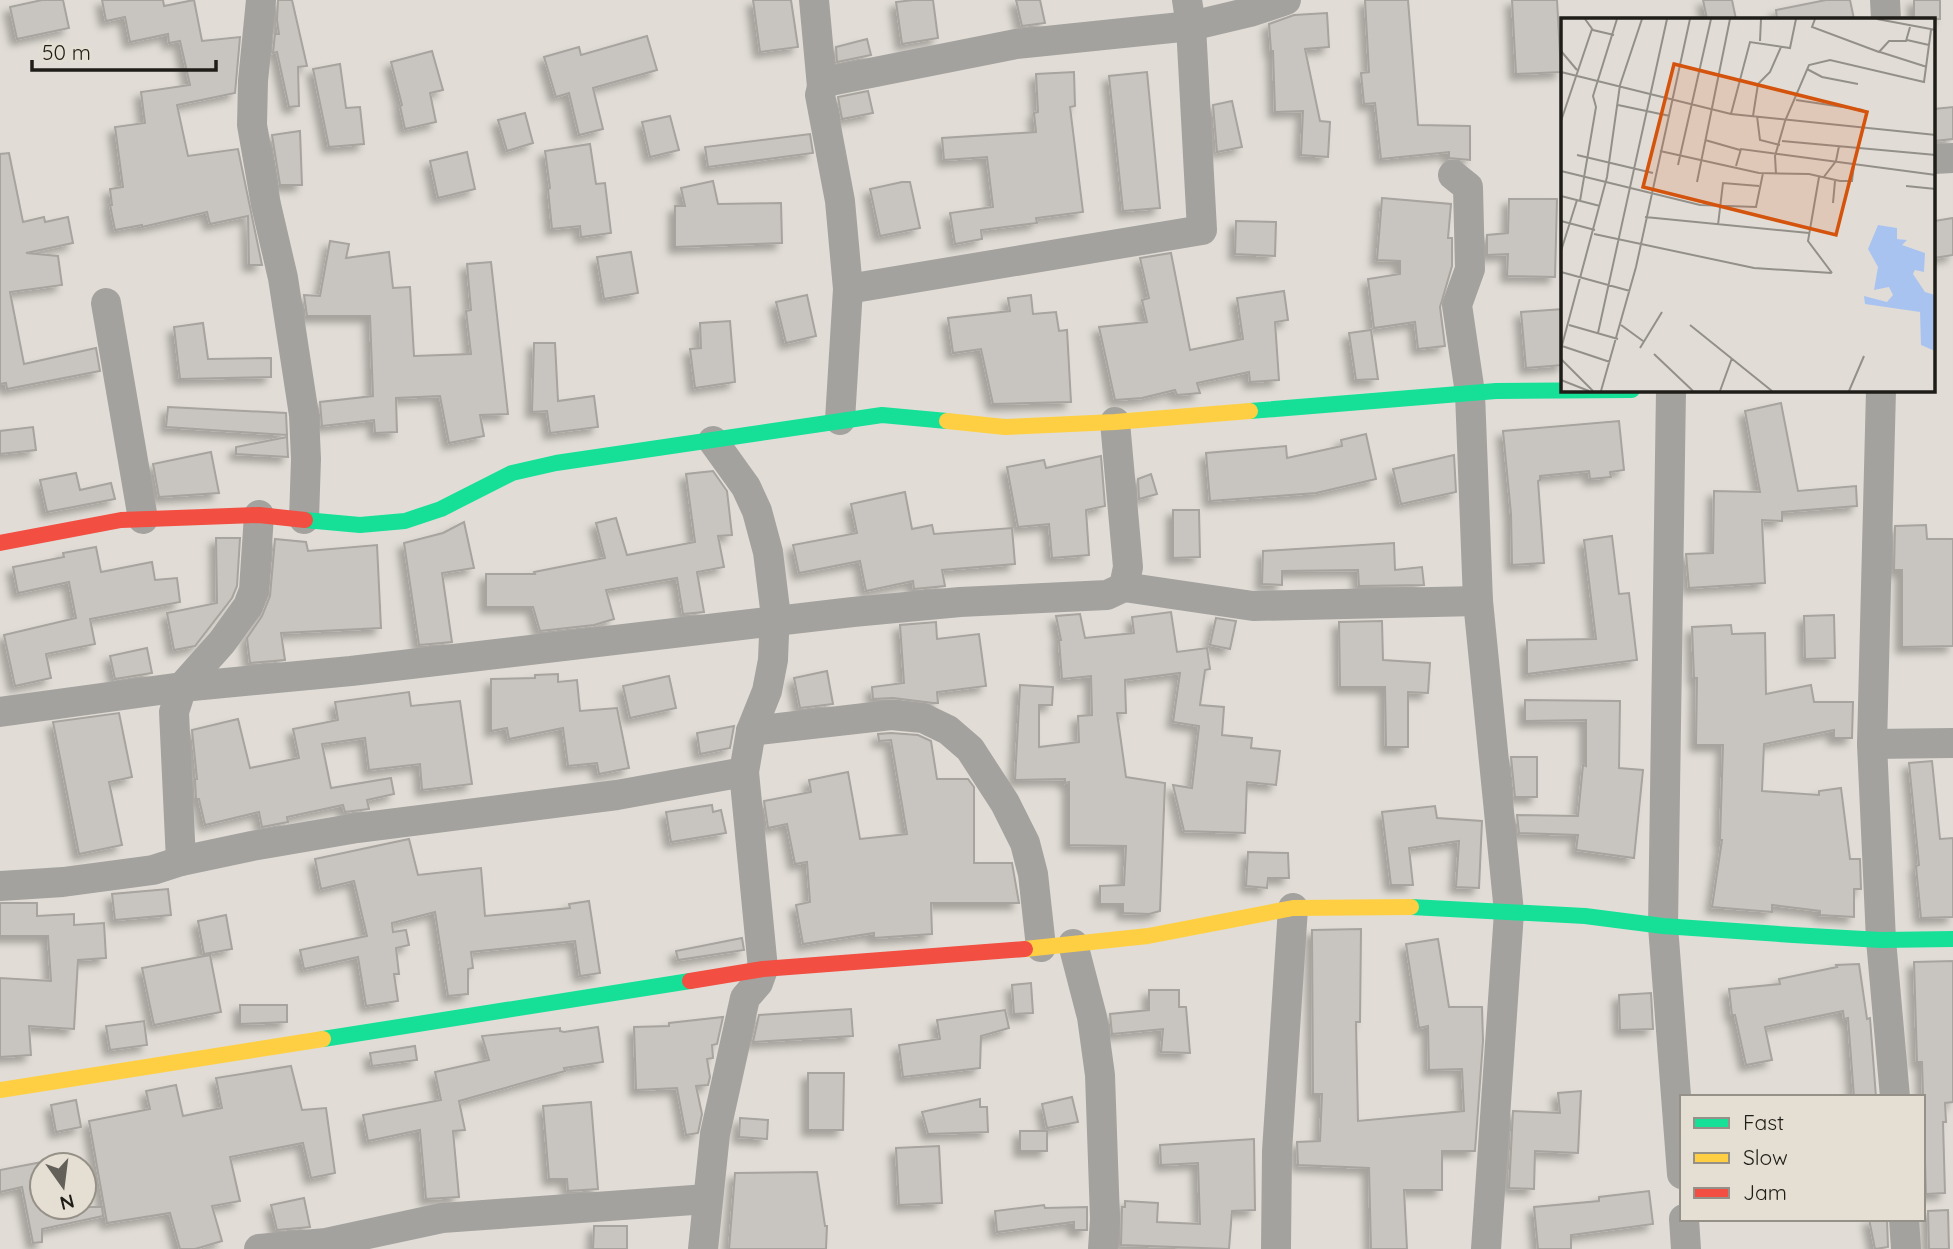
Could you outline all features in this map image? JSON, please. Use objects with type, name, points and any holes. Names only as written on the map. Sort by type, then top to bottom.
[{"type":"street","points":[[261,0],[253,81],[252,125],[266,205],[283,278],[304,415],[304,519]]},
{"type":"street","points":[[814,0],[820,95],[840,201],[848,289],[840,420]]},
{"type":"street","points":[[821,87],[830,81],[1016,44],[1189,13],[1250,12],[1286,0]]},
{"type":"street","points":[[1885,0],[1886,18]]},
{"type":"street","points":[[848,289],[1202,230],[1189,13]]},
{"type":"street","points":[[1453,175],[1468,187],[1470,269],[1457,305],[1470,393],[1478,601],[1509,912],[1486,1249]]},
{"type":"street","points":[[106,303],[143,519]]},
{"type":"street","points":[[0,543],[93,524],[143,519],[260,515],[360,525],[405,521],[441,509],[512,473],[568,461],[882,415],[1004,427],[1115,422],[1470,393],[1561,391]]},
{"type":"street","points":[[1671,392],[1662,926],[1680,1149]]},
{"type":"street","points":[[1881,392],[1872,744],[1881,940],[1895,1095]]},
{"type":"street","points":[[1115,422],[1128,544],[1128,567],[1124,587]]},
{"type":"street","points":[[703,1249],[715,1134],[745,998],[758,983],[763,969],[744,772],[751,730],[774,660],[775,621],[768,552],[757,511],[746,487],[713,441]]},
{"type":"street","points":[[181,861],[174,712],[182,687],[222,642],[248,606],[254,590],[260,515]]},
{"type":"street","points":[[0,712],[182,687],[351,671],[775,621],[960,602],[1107,595],[1124,587],[1254,606],[1478,601]]},
{"type":"street","points":[[751,730],[891,715],[923,718],[948,730],[970,749],[1005,803],[1025,843],[1032,874],[1041,947]]},
{"type":"street","points":[[1872,744],[1953,743]]},
{"type":"street","points":[[0,887],[153,870],[181,861],[356,828],[617,795],[744,772]]},
{"type":"street","points":[[0,1090],[763,969],[1147,936],[1293,908],[1429,907],[1585,916],[1662,926],[1881,940],[1953,939]]},
{"type":"street","points":[[1276,1249],[1277,1151],[1293,908]]},
{"type":"street","points":[[1073,944],[1092,1017],[1100,1075],[1105,1219],[1103,1249]]},
{"type":"street","points":[[259,1249],[326,1243],[442,1218],[707,1199]]},
{"type":"street","points":[[1684,1221],[1686,1249]]},
{"type":"street","points":[[1904,1221],[1906,1249]]},
{"type":"building","points":[[42,0],[63,0],[69,28],[17,39],[10,7]]},
{"type":"building","points":[[102,0],[163,0],[164,6],[194,0],[202,41],[240,37],[235,93],[177,105],[188,156],[238,149],[262,265],[249,265],[248,216],[210,224],[207,212],[142,227],[115,230],[110,189],[123,187],[115,127],[145,123],[141,92],[190,85],[180,41],[169,43],[168,34],[130,42],[125,17],[106,21]]},
{"type":"building","points":[[278,0],[292,0],[307,66],[298,67],[299,106],[289,107],[277,52],[273,53],[275,34],[279,34]]},
{"type":"building","points":[[753,0],[791,0],[798,47],[760,52]]},
{"type":"building","points":[[933,0],[938,38],[902,44],[896,2]]},
{"type":"building","points":[[1016,0],[1040,0],[1045,23],[1022,26]]},
{"type":"building","points":[[1365,0],[1408,0],[1418,125],[1470,126],[1470,160],[1449,158],[1449,152],[1381,159],[1375,103],[1364,104],[1361,73],[1369,72]]},
{"type":"building","points":[[1512,0],[1557,0],[1561,72],[1516,74]]},
{"type":"building","points":[[1703,0],[1732,0],[1736,18],[1707,18]]},
{"type":"building","points":[[1826,0],[1850,0],[1854,18],[1777,18],[1776,10]]},
{"type":"building","points":[[1914,0],[1940,0],[1940,19],[1914,18]]},
{"type":"building","points":[[1327,13],[1329,47],[1305,49],[1320,121],[1330,122],[1328,157],[1301,155],[1303,111],[1275,112],[1273,51],[1269,24],[1294,15]]},
{"type":"building","points":[[647,36],[657,70],[593,88],[603,129],[579,135],[569,93],[556,97],[544,57],[579,47],[581,55]]},
{"type":"building","points":[[867,39],[871,55],[837,62],[836,47]]},
{"type":"building","points":[[432,51],[443,90],[430,93],[436,122],[405,129],[391,62]]},
{"type":"building","points":[[340,64],[346,108],[360,107],[364,144],[329,147],[313,69]]},
{"type":"building","points":[[1074,72],[1075,106],[1070,107],[1083,212],[1036,218],[1037,223],[981,230],[982,239],[955,244],[950,213],[993,207],[987,157],[944,160],[942,138],[1036,132],[1036,74]]},
{"type":"building","points":[[1147,72],[1160,208],[1123,211],[1109,76]]},
{"type":"building","points":[[868,91],[873,113],[842,119],[838,97]]},
{"type":"building","points":[[1232,101],[1242,147],[1217,152],[1213,105]]},
{"type":"building","points":[[1953,107],[1953,139],[1936,141],[1936,109]]},
{"type":"building","points":[[525,113],[533,143],[507,151],[498,120]]},
{"type":"building","points":[[670,116],[679,150],[650,157],[642,122]]},
{"type":"building","points":[[300,131],[302,185],[280,185],[272,135]]},
{"type":"building","points":[[810,134],[813,153],[708,167],[705,147]]},
{"type":"building","points":[[590,144],[596,184],[605,183],[611,233],[581,237],[580,226],[552,229],[545,151]]},
{"type":"building","points":[[467,152],[475,189],[438,198],[430,161]]},
{"type":"building","points":[[9,153],[23,222],[44,217],[45,222],[68,217],[73,243],[26,253],[58,256],[62,285],[10,292],[24,364],[96,348],[100,371],[7,389],[6,383],[0,384],[0,154]]},
{"type":"building","points":[[713,181],[718,204],[781,203],[782,243],[675,247],[675,206],[685,206],[681,188]]},
{"type":"building","points":[[910,182],[920,228],[880,236],[870,189]]},
{"type":"building","points":[[1382,198],[1451,204],[1448,238],[1452,238],[1452,266],[1440,307],[1445,346],[1418,349],[1415,322],[1374,328],[1368,279],[1400,274],[1400,261],[1377,260]]},
{"type":"building","points":[[1509,199],[1557,199],[1555,277],[1507,276],[1508,254],[1487,255],[1487,235],[1508,233]]},
{"type":"building","points":[[1953,218],[1953,255],[1936,258],[1936,221]]},
{"type":"building","points":[[1236,221],[1276,222],[1275,256],[1235,254]]},
{"type":"building","points":[[330,241],[349,244],[346,258],[389,252],[393,288],[410,287],[414,356],[471,354],[466,311],[471,310],[467,264],[491,262],[508,414],[480,415],[484,436],[449,443],[440,396],[396,398],[397,432],[375,433],[374,420],[322,426],[320,402],[373,396],[370,316],[307,316],[304,295],[320,296]]},
{"type":"building","points":[[631,252],[638,293],[604,299],[597,257]]},
{"type":"building","points":[[1171,253],[1190,350],[1243,339],[1237,298],[1284,291],[1288,320],[1275,322],[1279,380],[1250,382],[1249,372],[1197,383],[1200,393],[1177,395],[1175,390],[1142,398],[1115,400],[1099,327],[1147,322],[1142,300],[1149,298],[1140,258]]},
{"type":"building","points":[[807,295],[816,336],[786,343],[776,302]]},
{"type":"building","points":[[1031,295],[1033,314],[1056,312],[1059,331],[1067,330],[1071,402],[993,404],[981,349],[953,353],[948,318],[1010,311],[1008,298]]},
{"type":"building","points":[[1561,309],[1561,365],[1526,368],[1521,312]]},
{"type":"building","points":[[730,321],[735,382],[695,388],[690,349],[701,348],[700,323]]},
{"type":"building","points":[[203,323],[208,359],[271,358],[271,377],[180,379],[174,327]]},
{"type":"building","points":[[1371,330],[1378,379],[1356,380],[1349,333]]},
{"type":"building","points":[[534,343],[555,343],[558,401],[594,396],[598,427],[550,433],[547,411],[532,412]]},
{"type":"building","points":[[1781,403],[1798,491],[1856,486],[1857,506],[1782,512],[1782,521],[1762,520],[1765,583],[1689,588],[1686,554],[1713,553],[1714,491],[1760,492],[1745,411]]},
{"type":"building","points":[[168,407],[286,413],[287,435],[166,427]]},
{"type":"building","points":[[1619,421],[1624,470],[1610,472],[1611,477],[1590,479],[1589,471],[1540,476],[1538,481],[1544,563],[1512,565],[1511,514],[1503,431]]},
{"type":"building","points":[[33,427],[36,450],[0,454],[0,431]]},
{"type":"building","points":[[1366,434],[1376,479],[1316,493],[1210,501],[1206,453],[1286,446],[1287,458],[1342,446],[1341,440]]},
{"type":"building","points":[[287,437],[288,457],[236,454],[236,447]]},
{"type":"building","points":[[211,452],[219,493],[159,497],[153,464]]},
{"type":"building","points":[[1454,455],[1456,492],[1401,504],[1393,469]]},
{"type":"building","points":[[1101,456],[1105,506],[1086,510],[1089,555],[1052,558],[1049,524],[1018,527],[1007,467],[1044,460],[1046,468]]},
{"type":"building","points":[[713,471],[727,491],[732,535],[718,536],[724,567],[697,572],[704,612],[683,614],[677,578],[606,590],[614,619],[594,625],[540,631],[533,607],[486,607],[486,574],[535,574],[534,572],[605,558],[596,523],[616,518],[627,555],[695,542],[686,474]]},
{"type":"building","points":[[76,473],[80,490],[111,483],[115,499],[47,512],[40,480]]},
{"type":"building","points":[[1151,474],[1157,494],[1139,499],[1138,479]]},
{"type":"building","points":[[905,492],[912,529],[932,525],[934,534],[1012,528],[1015,564],[942,570],[945,586],[914,589],[913,581],[866,591],[860,561],[799,573],[793,545],[857,533],[851,504]]},
{"type":"building","points":[[1173,510],[1199,510],[1200,557],[1173,558]]},
{"type":"building","points":[[464,522],[474,568],[442,573],[452,642],[419,645],[404,543],[443,533]]},
{"type":"building","points":[[1926,525],[1927,539],[1953,539],[1953,646],[1902,647],[1902,570],[1894,570],[1895,526]]},
{"type":"building","points":[[1612,536],[1619,594],[1629,593],[1637,660],[1527,674],[1527,640],[1596,639],[1584,540]]},
{"type":"building","points":[[216,538],[240,538],[237,586],[232,598],[195,646],[174,650],[167,613],[217,603]]},
{"type":"building","points":[[275,539],[306,542],[308,551],[377,545],[381,628],[281,633],[285,660],[250,663],[247,638],[262,616],[270,596]]},
{"type":"building","points":[[1394,543],[1395,570],[1422,567],[1424,585],[1359,586],[1358,570],[1282,571],[1282,585],[1262,584],[1263,551]]},
{"type":"building","points":[[96,547],[101,572],[152,562],[155,580],[177,578],[180,602],[90,619],[95,644],[46,654],[51,678],[15,686],[4,635],[76,618],[69,582],[18,593],[13,567],[64,557],[63,553]]},
{"type":"building","points":[[1171,612],[1177,652],[1207,648],[1210,669],[1205,670],[1200,705],[1224,707],[1222,735],[1252,738],[1251,748],[1280,751],[1276,785],[1247,782],[1245,833],[1184,831],[1173,785],[1192,788],[1199,726],[1173,722],[1180,673],[1125,680],[1126,713],[1117,713],[1126,777],[1165,783],[1160,911],[1149,914],[1123,913],[1123,904],[1100,904],[1100,886],[1124,885],[1126,846],[1069,845],[1069,782],[1065,783],[1065,779],[1015,780],[1020,685],[1053,687],[1052,705],[1039,705],[1039,747],[1079,742],[1078,716],[1092,715],[1091,676],[1062,679],[1061,640],[1056,616],[1080,614],[1085,638],[1134,633],[1132,617]]},
{"type":"building","points":[[1834,615],[1835,658],[1805,659],[1804,616]]},
{"type":"building","points":[[1216,618],[1236,621],[1230,649],[1210,645]]},
{"type":"building","points":[[1382,621],[1383,660],[1430,663],[1428,693],[1408,692],[1408,747],[1386,747],[1385,687],[1340,687],[1339,622]]},
{"type":"building","points":[[936,622],[937,639],[979,634],[986,686],[937,692],[938,703],[893,698],[873,699],[872,687],[904,683],[900,625]]},
{"type":"building","points":[[1731,625],[1732,634],[1765,633],[1766,694],[1811,685],[1814,702],[1853,702],[1852,738],[1834,738],[1834,730],[1764,744],[1762,791],[1819,795],[1819,791],[1841,788],[1850,859],[1860,859],[1861,889],[1854,889],[1854,917],[1820,915],[1820,911],[1772,905],[1772,912],[1712,907],[1722,840],[1723,745],[1696,745],[1697,678],[1694,678],[1692,627]]},
{"type":"building","points":[[147,648],[152,673],[115,679],[110,656]]},
{"type":"building","points":[[827,671],[833,704],[800,708],[794,678]]},
{"type":"building","points":[[558,674],[558,682],[577,680],[580,711],[617,708],[629,768],[599,774],[597,763],[568,766],[563,728],[509,739],[507,728],[491,731],[491,679],[535,678],[535,675]]},
{"type":"building","points":[[669,676],[676,708],[630,718],[623,686]]},
{"type":"building","points":[[409,692],[411,706],[460,701],[472,784],[422,790],[420,764],[369,770],[365,738],[322,744],[331,788],[391,778],[394,794],[367,800],[369,809],[345,812],[343,805],[287,817],[288,822],[262,827],[259,812],[205,825],[199,799],[196,799],[197,779],[192,730],[238,719],[250,768],[299,758],[293,729],[338,720],[335,702]]},
{"type":"building","points":[[1525,700],[1620,701],[1619,768],[1643,770],[1634,858],[1576,850],[1578,835],[1519,833],[1517,815],[1578,816],[1583,765],[1586,766],[1586,720],[1525,721]]},
{"type":"building","points":[[119,713],[132,777],[109,782],[122,845],[79,854],[53,722]]},
{"type":"building","points":[[734,726],[730,748],[700,754],[697,733]]},
{"type":"building","points":[[878,734],[918,735],[931,741],[937,779],[968,779],[974,787],[974,863],[1012,863],[1019,903],[931,903],[932,934],[874,938],[874,933],[803,944],[796,905],[810,902],[807,862],[795,864],[787,824],[768,828],[764,801],[811,792],[809,780],[848,772],[860,839],[907,834],[891,740],[879,741]]},
{"type":"building","points":[[1511,757],[1537,757],[1537,797],[1515,797]]},
{"type":"building","points":[[1932,761],[1940,839],[1953,838],[1953,917],[1921,918],[1909,763]]},
{"type":"building","points":[[712,805],[713,812],[721,810],[726,833],[671,842],[666,812]]},
{"type":"building","points":[[1435,806],[1437,818],[1482,821],[1479,888],[1456,887],[1459,841],[1409,848],[1413,885],[1391,885],[1382,812]]},
{"type":"building","points":[[409,839],[418,875],[481,868],[485,916],[570,908],[569,904],[589,901],[600,973],[580,976],[575,941],[471,952],[473,968],[468,969],[468,994],[448,996],[435,912],[392,923],[393,932],[406,930],[409,945],[396,948],[399,974],[394,974],[398,1001],[366,1006],[358,957],[304,969],[300,950],[367,936],[354,881],[321,889],[315,859]]},
{"type":"building","points":[[1248,852],[1288,853],[1289,878],[1268,878],[1267,888],[1246,886]]},
{"type":"building","points":[[168,889],[171,915],[115,920],[112,894]]},
{"type":"building","points":[[0,903],[37,903],[37,916],[74,914],[74,925],[104,923],[106,958],[78,960],[74,1029],[29,1026],[31,1055],[0,1057],[0,978],[51,981],[48,936],[0,936]]},
{"type":"building","points":[[226,915],[232,949],[204,954],[198,921]]},
{"type":"building","points":[[1361,929],[1360,1022],[1356,1022],[1358,1121],[1464,1111],[1462,1069],[1429,1070],[1428,1026],[1419,1028],[1406,944],[1438,939],[1449,1007],[1482,1007],[1483,1041],[1475,1151],[1442,1151],[1442,1190],[1404,1190],[1407,1249],[1371,1249],[1369,1168],[1298,1165],[1297,1142],[1320,1141],[1322,1094],[1313,1094],[1312,930]]},
{"type":"building","points":[[742,938],[744,950],[678,960],[676,951]]},
{"type":"building","points":[[210,955],[221,1012],[154,1025],[142,968]]},
{"type":"building","points":[[1953,961],[1953,1102],[1945,1103],[1946,1122],[1943,1122],[1945,1193],[1926,1194],[1925,1095],[1922,1062],[1917,1062],[1914,962]]},
{"type":"building","points":[[1859,964],[1867,1019],[1870,1018],[1876,1095],[1854,1095],[1848,1018],[1844,1019],[1843,1011],[1765,1027],[1772,1060],[1746,1065],[1735,1015],[1732,1015],[1729,989],[1780,984],[1779,979],[1837,967],[1836,965]]},
{"type":"building","points":[[1031,983],[1033,1013],[1014,1014],[1012,985]]},
{"type":"building","points":[[1149,990],[1179,990],[1179,1007],[1186,1007],[1190,1053],[1161,1052],[1163,1029],[1112,1034],[1110,1014],[1149,1010]]},
{"type":"building","points":[[1651,993],[1653,1029],[1620,1030],[1619,995]]},
{"type":"building","points":[[240,1005],[287,1005],[287,1022],[240,1024]]},
{"type":"building","points":[[851,1009],[853,1036],[753,1042],[759,1015]]},
{"type":"building","points":[[1005,1010],[1009,1028],[981,1036],[980,1068],[903,1077],[899,1045],[940,1039],[937,1020]]},
{"type":"building","points":[[723,1017],[717,1044],[712,1045],[713,1058],[707,1059],[710,1077],[708,1085],[696,1086],[702,1114],[698,1133],[686,1135],[677,1088],[636,1090],[634,1027],[669,1026],[669,1023]]},
{"type":"building","points":[[144,1021],[147,1045],[110,1050],[106,1026]]},
{"type":"building","points":[[598,1027],[603,1062],[564,1068],[565,1071],[459,1101],[465,1130],[453,1131],[459,1197],[426,1199],[420,1130],[368,1141],[363,1115],[441,1100],[435,1072],[489,1060],[482,1036],[560,1028],[560,1031],[564,1032]]},
{"type":"building","points":[[415,1046],[417,1060],[372,1066],[370,1053]]},
{"type":"building","points":[[291,1066],[302,1110],[326,1108],[335,1173],[311,1178],[303,1143],[230,1157],[240,1201],[212,1206],[222,1241],[195,1249],[180,1249],[170,1213],[107,1223],[98,1172],[98,1151],[94,1151],[89,1121],[150,1109],[146,1091],[176,1085],[183,1116],[222,1108],[216,1078]]},
{"type":"building","points":[[808,1073],[844,1073],[843,1130],[808,1130]]},
{"type":"building","points":[[1581,1091],[1578,1153],[1535,1151],[1534,1189],[1509,1188],[1513,1111],[1560,1113],[1558,1093]]},
{"type":"building","points":[[1072,1097],[1078,1122],[1047,1128],[1042,1104]]},
{"type":"building","points":[[980,1099],[980,1107],[987,1107],[988,1132],[928,1134],[922,1112]]},
{"type":"building","points":[[76,1100],[81,1127],[56,1132],[51,1105]]},
{"type":"building","points":[[591,1102],[598,1189],[568,1191],[567,1179],[549,1179],[543,1106]]},
{"type":"building","points":[[740,1118],[768,1120],[767,1139],[739,1137]]},
{"type":"building","points":[[1020,1131],[1047,1131],[1047,1151],[1020,1151]]},
{"type":"building","points":[[1254,1139],[1255,1210],[1232,1211],[1229,1249],[1121,1245],[1122,1207],[1125,1207],[1125,1201],[1158,1203],[1157,1222],[1200,1224],[1198,1163],[1161,1165],[1160,1145]]},
{"type":"building","points":[[939,1146],[942,1203],[899,1205],[896,1148]]},
{"type":"building","points":[[28,1165],[28,1218],[22,1187],[0,1192],[0,1170]]},
{"type":"building","points":[[817,1172],[827,1226],[826,1249],[729,1249],[735,1173]]},
{"type":"building","points":[[1649,1191],[1653,1224],[1571,1235],[1571,1249],[1538,1249],[1534,1207],[1599,1201],[1599,1197]]},
{"type":"building","points":[[304,1198],[310,1227],[277,1230],[271,1205]]},
{"type":"building","points":[[1044,1205],[1045,1208],[1087,1207],[1087,1230],[1074,1230],[1074,1222],[997,1232],[995,1211]]},
{"type":"building","points":[[98,1207],[102,1207],[103,1216],[98,1217]]},
{"type":"building","points":[[1948,1210],[1949,1249],[1929,1249],[1928,1211]]},
{"type":"building","points":[[29,1221],[80,1221],[42,1229],[42,1242],[33,1243]]},
{"type":"building","points":[[1869,1221],[1887,1221],[1888,1247],[1875,1249]]},
{"type":"building","points":[[594,1226],[627,1226],[627,1249],[593,1249]]},
{"type":"traffic: fast","points":[[1250,411],[1496,391],[1561,391]]},
{"type":"traffic: fast","points":[[305,520],[360,525],[405,521],[441,509],[512,473],[556,463],[882,415],[947,421]]},
{"type":"traffic: fast","points":[[1411,907],[1585,916],[1663,926],[1793,935],[1881,940],[1953,939]]},
{"type":"traffic: fast","points":[[323,1039],[690,981]]},
{"type":"traffic: slow","points":[[947,421],[1005,427],[1115,422],[1250,411]]},
{"type":"traffic: slow","points":[[1025,949],[1148,936],[1293,908],[1411,907]]},
{"type":"traffic: slow","points":[[0,1090],[323,1039]]},
{"type":"traffic: jam","points":[[0,543],[121,520],[259,515],[305,520]]},
{"type":"traffic: jam","points":[[690,981],[763,969],[1025,949]]}]
